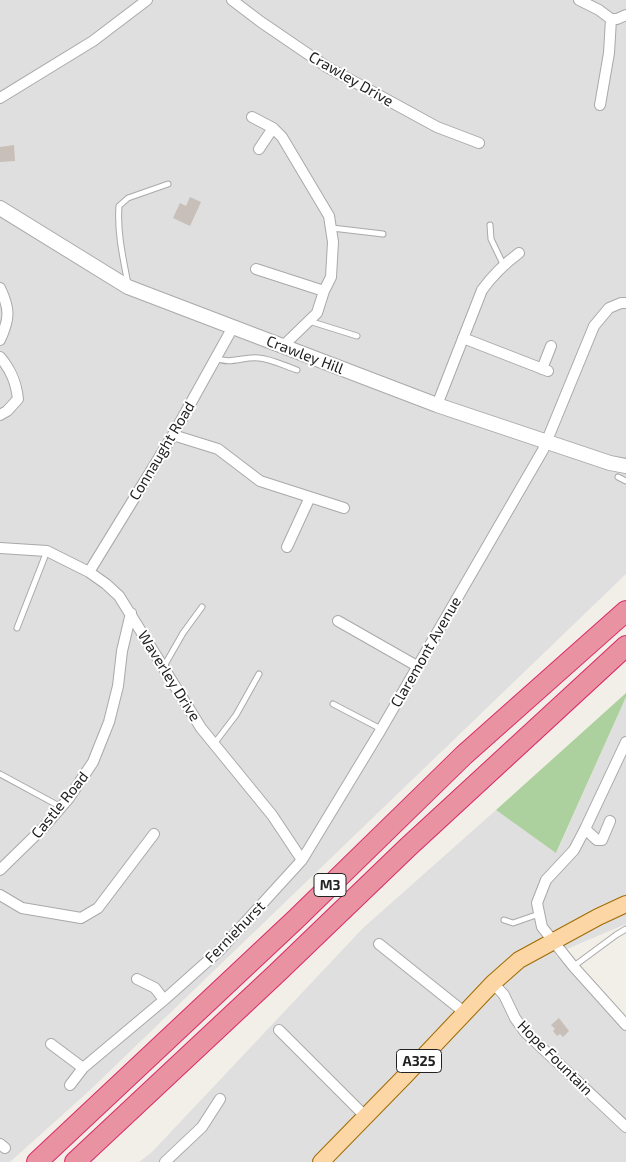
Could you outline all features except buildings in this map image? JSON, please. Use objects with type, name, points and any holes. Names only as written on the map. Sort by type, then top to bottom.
[{"type":"highway","name":"M3","points":[[37,1162],[296,918],[464,756],[626,611]]},
{"type":"highway","name":"M3","points":[[75,1162],[284,967],[408,847],[626,646]]},
{"type":"main road","name":"A325","points":[[321,1162],[464,1012],[519,960],[626,904]]},
{"type":"street","points":[[0,98],[93,41],[148,0]]},
{"type":"street","name":"Crawley Drive","points":[[232,0],[327,67],[437,127],[479,143]]},
{"type":"street","points":[[579,0],[599,10],[611,19],[617,20],[626,15]]},
{"type":"street","points":[[600,105],[609,53],[611,19]]},
{"type":"street","points":[[252,117],[273,128],[282,137],[329,216],[332,228],[331,277],[324,290],[317,313],[283,346]]},
{"type":"street","points":[[259,149],[273,128]]},
{"type":"street","name":"Crawley Hill","points":[[0,208],[128,287],[437,406],[610,463],[622,472]]},
{"type":"street","points":[[437,406],[482,290],[503,264],[519,253]]},
{"type":"street","points":[[256,269],[324,290]]},
{"type":"street","points":[[0,288],[7,303],[7,324],[0,340]]},
{"type":"street","name":"Claremont Avenue","points":[[302,860],[381,730],[543,450],[594,326],[609,308],[626,302]]},
{"type":"street","name":"Connaught Road","points":[[89,572],[172,435],[233,327]]},
{"type":"street","points":[[463,338],[545,370],[551,346]]},
{"type":"street","points":[[0,357],[10,369],[17,386],[18,399],[0,415]]},
{"type":"street","points":[[172,435],[218,449],[260,481],[344,508]]},
{"type":"street","points":[[287,547],[310,497]]},
{"type":"street","name":"Waverley Drive","points":[[0,548],[47,551],[89,572],[120,596],[201,728],[272,815],[302,860]]},
{"type":"street","name":"Castle Road","points":[[0,870],[44,828],[93,762],[109,722],[118,686],[122,651],[131,612]]},
{"type":"street","points":[[338,621],[418,666]]},
{"type":"street","points":[[626,742],[586,829],[574,850],[546,880],[537,903],[542,927],[573,966],[626,1025]]},
{"type":"street","points":[[586,829],[597,840],[602,840],[610,821]]},
{"type":"street","points":[[0,895],[22,908],[81,918],[98,908],[154,834]]},
{"type":"street","name":"Ferniehurst","points":[[70,1085],[83,1068],[220,950],[302,860]]},
{"type":"street","points":[[379,944],[464,1012]]},
{"type":"street","points":[[137,979],[155,988],[164,1000]]},
{"type":"street","name":"Hope Fountain","points":[[493,983],[504,995],[514,1018],[525,1032],[626,1127]]},
{"type":"street","points":[[279,1030],[365,1116]]},
{"type":"street","points":[[50,1044],[83,1068]]},
{"type":"street","points":[[165,1162],[202,1128],[220,1100]]},
{"type":"lane","points":[[128,287],[118,218],[119,206],[128,198],[168,184]]},
{"type":"lane","points":[[490,225],[490,239],[503,264]]},
{"type":"lane","points":[[332,228],[383,234]]},
{"type":"lane","points":[[309,321],[358,336]]},
{"type":"lane","points":[[216,358],[228,362],[245,358],[258,358],[297,370]]},
{"type":"lane","name":"Crawley Hill","points":[[622,472],[626,481]]},
{"type":"lane","points":[[17,628],[47,551]]},
{"type":"lane","points":[[163,668],[183,633],[202,607]]},
{"type":"lane","points":[[214,744],[236,715],[259,674]]},
{"type":"lane","points":[[333,704],[381,730]]},
{"type":"lane","points":[[0,774],[61,807]]},
{"type":"lane","points":[[504,920],[513,923],[539,914]]},
{"type":"lane","points":[[573,966],[616,934],[626,929]]},
{"type":"shaded area","points":[[0,0],[626,0],[626,574],[89,1091],[10,1162],[0,1162]]},
{"type":"shaded area","points":[[626,697],[626,924],[555,954],[626,1031],[626,1162],[139,1162],[152,1152],[363,928],[496,810],[557,852]]},
{"type":"green space","points":[[626,693],[626,697],[556,853],[496,810]]}]
